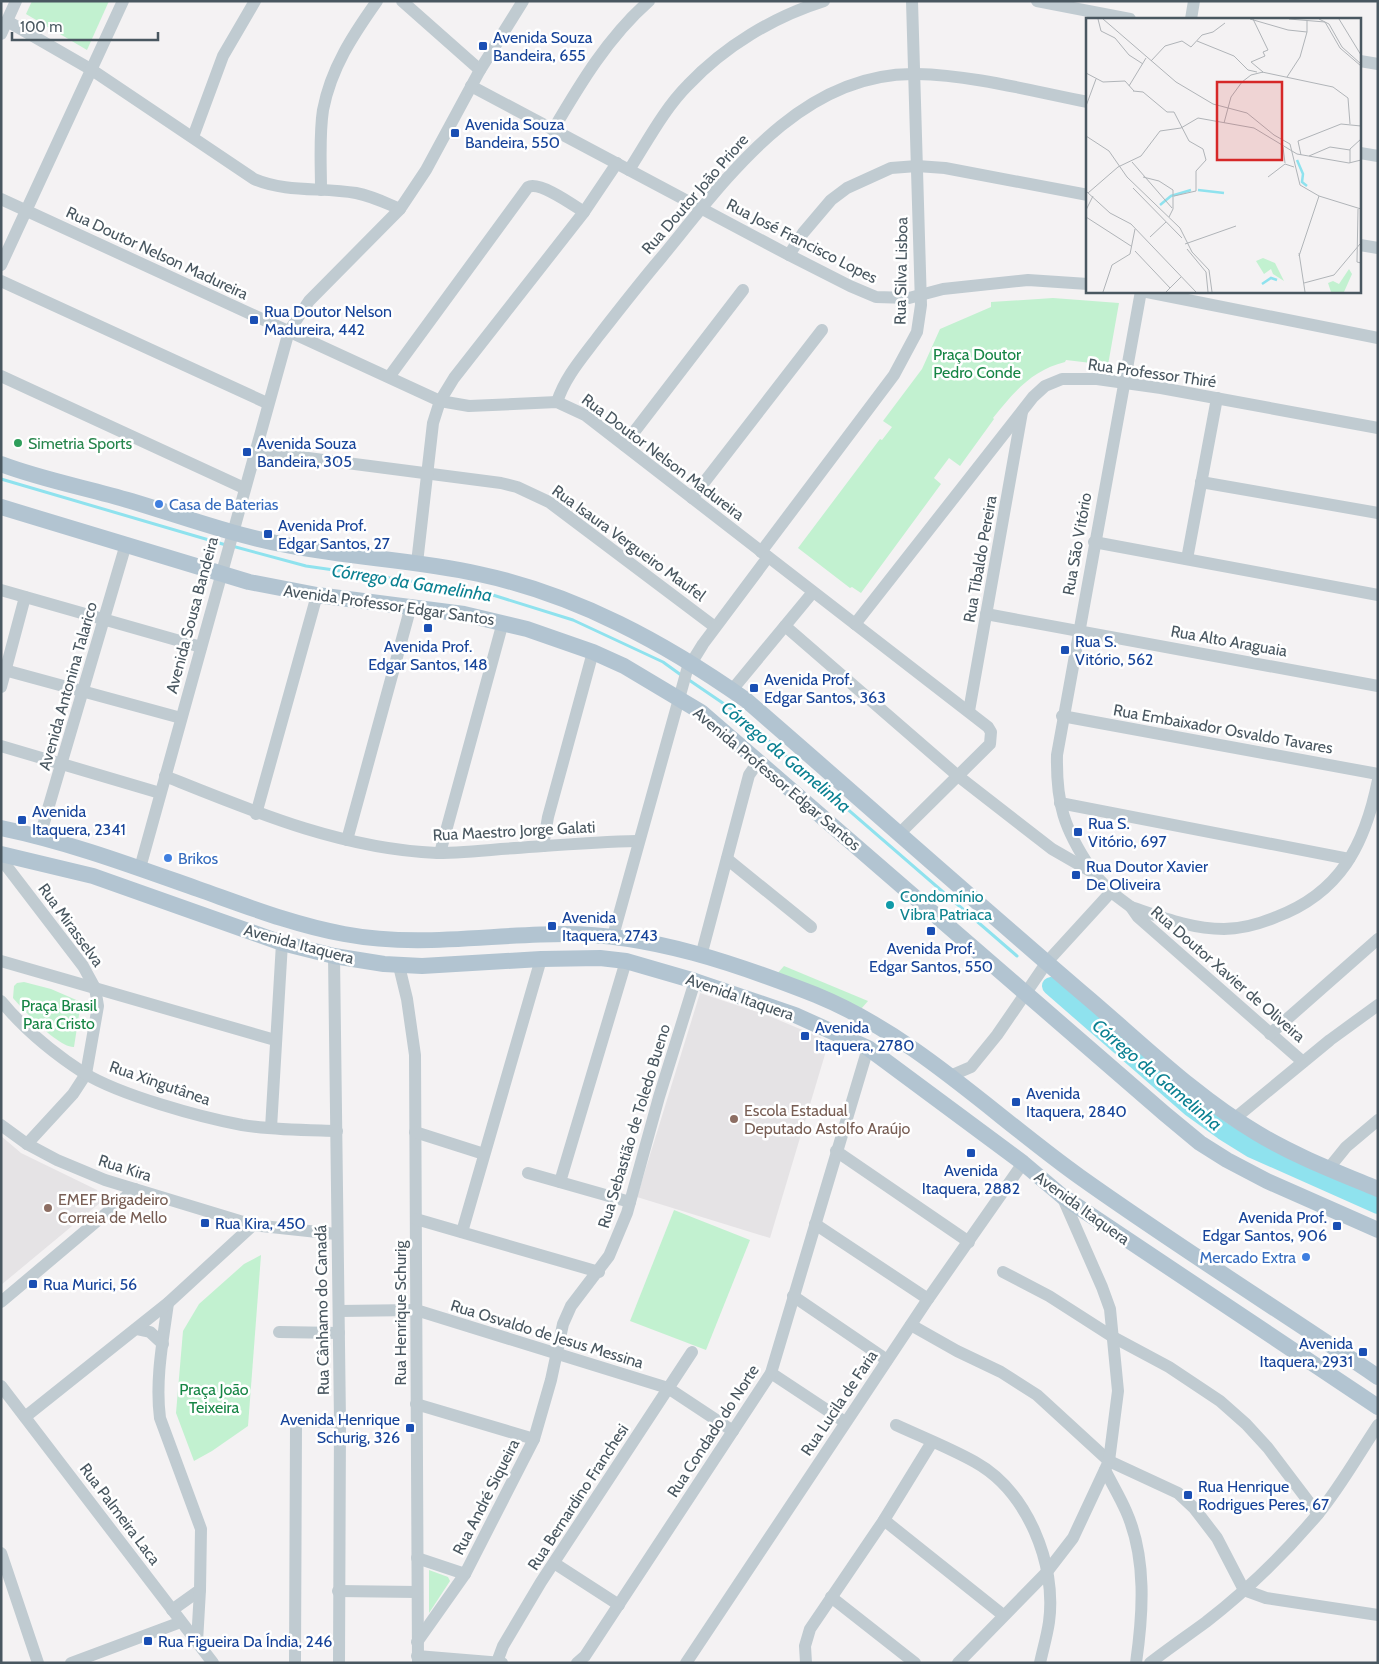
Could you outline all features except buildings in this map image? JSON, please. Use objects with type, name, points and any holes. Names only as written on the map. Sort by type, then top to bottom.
[{"type":"main road","points":[[1,464],[231,536],[417,563],[478,574],[543,592],[614,621],[732,690],[1046,962],[1162,1061],[1234,1119],[1258,1134],[1378,1189]]},
{"type":"main road","name":"Avenida Professor Edgar Santos","points":[[1,507],[249,582],[316,595],[412,606],[503,622],[593,652],[679,694],[1200,1143],[1267,1181],[1378,1230]]},
{"type":"main road","name":"Avenida Itaquera","points":[[1,828],[40,836],[140,868],[265,913],[341,934],[377,939],[428,941],[564,934],[613,936],[682,950],[803,991],[849,1010],[916,1052],[968,1089],[1078,1176],[1378,1377]]},
{"type":"main road","name":"Avenida Itaquera","points":[[1,854],[43,862],[93,876],[282,943],[334,956],[399,966],[452,965],[541,959],[600,958],[626,961],[695,980],[795,1015],[868,1048],[1022,1163],[1062,1196],[1378,1407]]},
{"type":"main road","points":[[43,862],[49,860],[68,862],[124,877],[134,876],[140,868]]},
{"type":"street","points":[[1,34],[16,1]]},
{"type":"street","points":[[1,265],[123,1]]},
{"type":"street","points":[[192,137],[223,56],[255,1]]},
{"type":"street","points":[[322,190],[321,135],[328,89],[346,46],[377,1]]},
{"type":"street","points":[[402,1],[480,70]]},
{"type":"street","name":"Avenida Sousa Bandeira","points":[[140,868],[267,403],[289,331],[309,301],[400,209],[426,170],[480,70],[524,1]]},
{"type":"street","points":[[553,130],[588,72],[618,33],[649,1]]},
{"type":"street","points":[[629,170],[687,86],[712,62],[762,27],[824,1]]},
{"type":"street","name":"Rua Silva Lisboa","points":[[613,936],[637,841],[679,694],[689,666],[764,554],[894,375],[917,332],[920,295],[912,1]]},
{"type":"street","points":[[1037,1],[1125,18]]},
{"type":"street","points":[[1191,18],[1194,1]]},
{"type":"street","points":[[7,21],[92,70],[254,180],[268,185],[289,188],[356,193],[400,209]]},
{"type":"street","points":[[1362,61],[1378,64]]},
{"type":"street","name":"Rua Doutor João Priore","points":[[557,402],[569,375],[632,292],[746,157],[798,112],[852,85],[895,75],[914,74],[952,77],[1086,102]]},
{"type":"street","name":"Rua José Francisco Lopes","points":[[471,86],[789,255],[876,297],[902,299],[958,287],[1028,280],[1086,284]]},
{"type":"street","points":[[1362,153],[1378,156]]},
{"type":"street","points":[[417,563],[433,423],[440,401],[465,364],[584,212],[617,163]]},
{"type":"street","points":[[789,255],[816,216],[831,200],[847,188],[892,168],[917,166],[945,168],[1086,195]]},
{"type":"street","points":[[389,377],[528,187],[537,186],[547,190],[584,212]]},
{"type":"street","name":"Rua Doutor Nelson Madureira","points":[[1,199],[440,401],[469,406],[557,402],[580,412],[988,727],[991,738],[983,751],[899,834]]},
{"type":"street","points":[[1362,245],[1378,248]]},
{"type":"street","points":[[1,281],[267,403]]},
{"type":"street","points":[[624,445],[743,290]]},
{"type":"street","name":"Rua São Vitório","points":[[1092,872],[1073,843],[1060,803],[1056,754],[1141,292]]},
{"type":"street","points":[[1146,292],[1378,338]]},
{"type":"street","points":[[692,498],[822,330]]},
{"type":"street","points":[[1,376],[244,488]]},
{"type":"street","name":"Rua Professor Thiré","points":[[856,624],[1022,412],[1045,386],[1062,379],[1124,382],[1378,428]]},
{"type":"street","points":[[1187,559],[1217,398]]},
{"type":"street","name":"Rua Tibaldo Pereira","points":[[969,712],[1022,412]]},
{"type":"street","name":"Rua Isaura Vergueiro Maufel","points":[[254,451],[501,483],[517,487],[549,502],[716,627]]},
{"type":"street","points":[[1201,482],[1378,513]]},
{"type":"street","points":[[1094,542],[1378,595]]},
{"type":"street","name":"Avenida Antonina Talarico","points":[[40,836],[126,544]]},
{"type":"street","points":[[1,590],[200,647]]},
{"type":"street","points":[[732,690],[813,592]]},
{"type":"street","points":[[256,814],[316,595]]},
{"type":"street","points":[[1,687],[25,597]]},
{"type":"street","points":[[347,840],[412,606]]},
{"type":"street","name":"Rua Alto Araguaia","points":[[986,614],[1378,686]]},
{"type":"street","points":[[440,853],[503,622]]},
{"type":"street","name":"Rua Doutor Xavier de Oliveira","points":[[785,626],[958,776],[1052,849],[1092,872],[1112,892],[1131,907],[1138,917],[1303,1062]]},
{"type":"street","points":[[543,846],[548,817],[593,652]]},
{"type":"street","points":[[4,670],[180,718]]},
{"type":"street","name":"Rua Embaixador Osvaldo Tavares","points":[[1062,716],[1378,774]]},
{"type":"street","points":[[1,746],[160,793]]},
{"type":"street","points":[[701,956],[749,775],[758,762]]},
{"type":"street","name":"Rua Maestro Jorge Galati","points":[[165,776],[256,814],[347,840],[440,853],[637,841]]},
{"type":"street","points":[[1131,907],[1171,921],[1224,929],[1243,927],[1282,915],[1328,888],[1349,859],[1368,818],[1378,780]]},
{"type":"street","points":[[1060,803],[1349,859]]},
{"type":"street","name":"Rua Mirasselva","points":[[1,859],[67,943],[95,988],[98,1006],[86,1074],[73,1094],[27,1144]]},
{"type":"street","points":[[727,859],[811,927]]},
{"type":"street","points":[[950,1076],[971,1067],[997,1035],[1046,962],[1112,892]]},
{"type":"street","points":[[1270,1034],[1378,939]]},
{"type":"street","points":[[271,1128],[282,943]]},
{"type":"street","name":"Rua Cânhamo do Canadá","points":[[334,956],[337,1131],[336,1234],[340,1422],[339,1663]]},
{"type":"street","points":[[462,1232],[541,959]]},
{"type":"street","points":[[1,961],[275,1040]]},
{"type":"street","points":[[560,1182],[626,961]]},
{"type":"street","name":"Rua Henrique Schurig","points":[[399,966],[409,1008],[415,1056],[418,1659]]},
{"type":"street","name":"Rua Sebastião de Toledo Bueno","points":[[556,1355],[563,1324],[571,1306],[599,1272],[616,1240],[630,1202],[695,980]]},
{"type":"street","name":"Rua Xingutânea","points":[[1,1001],[16,1019],[46,1046],[86,1074],[114,1087],[214,1118],[271,1128],[337,1131]]},
{"type":"street","points":[[1234,1119],[1303,1062],[1378,1006]]},
{"type":"street","name":"Rua Condado do Norte","points":[[577,1663],[585,1656],[771,1373],[868,1048]]},
{"type":"street","points":[[968,1089],[971,1067]]},
{"type":"street","points":[[1329,1168],[1346,1147],[1378,1120]]},
{"type":"street","name":"Rua Kira","points":[[1,1125],[27,1144],[57,1160],[135,1189],[253,1225],[336,1234]]},
{"type":"street","points":[[415,1132],[484,1154]]},
{"type":"street","points":[[836,1151],[969,1242]]},
{"type":"street","name":"Rua Lucila de Faria","points":[[686,1663],[845,1422],[1022,1163]]},
{"type":"street","points":[[528,1173],[630,1202]]},
{"type":"street","points":[[2,1301],[135,1189]]},
{"type":"street","points":[[958,1663],[1003,1614],[1046,1573],[1073,1538],[1107,1466],[1118,1391],[1110,1309],[1062,1196]]},
{"type":"street","points":[[416,1218],[599,1272]]},
{"type":"street","points":[[815,1224],[928,1299]]},
{"type":"street","points":[[25,1417],[168,1303],[253,1225]]},
{"type":"street","points":[[1002,1272],[1049,1296],[1113,1337],[1196,1384],[1246,1424],[1290,1475],[1318,1514]]},
{"type":"street","points":[[793,1296],[887,1360]]},
{"type":"street","points":[[168,1303],[158,1403],[160,1418],[201,1528],[197,1642]]},
{"type":"street","name":"Rua Osvaldo de Jesus Messina","points":[[339,1311],[416,1310],[556,1355],[668,1388],[733,1431]]},
{"type":"street","points":[[911,1325],[956,1351],[1001,1372],[1037,1395],[1107,1466],[1127,1513],[1136,1545],[1142,1590],[1141,1630],[1136,1663]]},
{"type":"street","points":[[136,1329],[150,1332],[163,1344]]},
{"type":"street","points":[[279,1332],[339,1334]]},
{"type":"street","name":"Rua Bernardino Franchesi","points":[[497,1662],[503,1646],[554,1563],[692,1352]]},
{"type":"street","name":"Rua André Siqueira","points":[[417,1642],[465,1574],[534,1439],[556,1355]]},
{"type":"street","points":[[771,1373],[845,1422]]},
{"type":"street","name":"Rua Palmeira Laca","points":[[1,1386],[213,1663]]},
{"type":"street","points":[[416,1404],[534,1439]]},
{"type":"street","points":[[295,1663],[297,1423],[300,1421],[340,1422]]},
{"type":"street","points":[[896,1425],[976,1462],[993,1475],[1026,1511],[1036,1533],[1046,1573],[1050,1600],[1049,1621],[1040,1663]]},
{"type":"street","points":[[1150,1663],[1206,1622],[1244,1590],[1318,1514],[1374,1436],[1378,1425]]},
{"type":"street","points":[[806,1663],[805,1646],[810,1629],[884,1520],[932,1442]]},
{"type":"street","points":[[1107,1466],[1164,1486],[1178,1493],[1194,1508],[1216,1538],[1244,1590],[1266,1598],[1378,1615]]},
{"type":"street","points":[[884,1520],[1003,1614]]},
{"type":"street","points":[[1,1553],[38,1663]]},
{"type":"street","points":[[417,1558],[465,1574]]},
{"type":"street","points":[[554,1563],[619,1605]]},
{"type":"street","points":[[172,1610],[200,1590]]},
{"type":"street","points":[[338,1591],[417,1592]]},
{"type":"street","points":[[832,1597],[915,1663]]},
{"type":"street","points":[[71,1663],[181,1622]]},
{"type":"street","points":[[418,1659],[502,1663]]},
{"type":"shaded area","name":"Escola Estadual Deputado Astolfo Araújo","points":[[700,993],[769,1016],[829,1041],[770,1238],[637,1197]]},
{"type":"shaded area","name":"EMEF Brigadeiro Correia de Mello","points":[[1,1136],[21,1153],[97,1190],[101,1202],[1,1285]]},
{"type":"green space","points":[[32,1],[109,1],[87,50],[26,14]]},
{"type":"green space","name":"Praça Doutor Pedro Conde","points":[[1053,298],[1119,303],[1108,365],[1066,360],[1043,370],[1024,383],[993,418],[960,466],[949,458],[934,478],[941,484],[861,593],[852,587],[850,588],[798,548],[880,439],[882,440],[892,427],[883,421],[922,369],[940,329],[991,307],[991,302]]},
{"type":"green space","points":[[784,966],[868,1001],[861,1009],[777,974]]},
{"type":"green space","name":"Praça Brasil Para Cristo","points":[[24,982],[51,989],[81,1002],[74,1047],[67,1046],[51,1035],[13,998],[14,986],[17,983]]},
{"type":"green space","points":[[674,1210],[750,1240],[706,1350],[630,1321]]},
{"type":"green space","name":"Praça João Teixeira","points":[[261,1255],[248,1426],[194,1461],[176,1413],[183,1331],[199,1304],[244,1264]]},
{"type":"green space","points":[[429,1570],[448,1577],[450,1581],[429,1613]]},
{"type":"waterway","name":"Córrego da Gamelinha","points":[[1,479],[226,545]]},
{"type":"waterway","name":"Córrego da Gamelinha","points":[[232,546],[306,566],[480,591],[573,620],[663,662],[681,675]]},
{"type":"waterway","name":"Córrego da Gamelinha","points":[[689,680],[733,710],[1017,956]]},
{"type":"waterway","name":"Córrego da Gamelinha","points":[[1051,986],[1191,1108],[1223,1131],[1252,1149],[1378,1205]]},
{"type":"place","name":"Avenida Souza Bandeira, 655","points":[[483,46]]},
{"type":"place","name":"Avenida Souza Bandeira, 550","points":[[455,133]]},
{"type":"place","name":"Rua Doutor Nelson Madureira, 442","points":[[254,320]]},
{"type":"place","name":"Simetria Sports","points":[[18,443]]},
{"type":"place","name":"Avenida Souza Bandeira, 305","points":[[247,452]]},
{"type":"place","name":"Casa de Baterias","points":[[159,504]]},
{"type":"place","name":"Avenida Prof. Edgar Santos, 27","points":[[268,534]]},
{"type":"place","name":"Avenida Prof. Edgar Santos, 148","points":[[428,628]]},
{"type":"place","name":"Rua S. Vitório, 562","points":[[1065,650]]},
{"type":"place","name":"Avenida Prof. Edgar Santos, 363","points":[[754,688]]},
{"type":"place","name":"Avenida Itaquera, 2341","points":[[22,820]]},
{"type":"place","name":"Rua S. Vitório, 697","points":[[1078,832]]},
{"type":"place","name":"Brikos","points":[[168,858]]},
{"type":"place","name":"Rua Doutor Xavier De Oliveira","points":[[1076,875]]},
{"type":"place","name":"Condomínio Vibra Patriaca","points":[[890,905]]},
{"type":"place","name":"Avenida Itaquera, 2743","points":[[552,926]]},
{"type":"place","name":"Avenida Prof. Edgar Santos, 550","points":[[931,931]]},
{"type":"place","name":"Avenida Itaquera, 2780","points":[[805,1036]]},
{"type":"place","name":"Avenida Itaquera, 2840","points":[[1016,1102]]},
{"type":"place","name":"Escola Estadual Deputado Astolfo Araújo","points":[[734,1119]]},
{"type":"place","name":"Avenida Itaquera, 2882","points":[[971,1153]]},
{"type":"place","name":"EMEF Brigadeiro Correia de Mello","points":[[48,1208]]},
{"type":"place","name":"Rua Kira, 450","points":[[205,1223]]},
{"type":"place","name":"Avenida Prof. Edgar Santos, 906","points":[[1337,1226]]},
{"type":"place","name":"Mercado Extra","points":[[1306,1257]]},
{"type":"place","name":"Rua Murici, 56","points":[[33,1284]]},
{"type":"place","name":"Avenida Itaquera, 2931","points":[[1363,1352]]},
{"type":"place","name":"Avenida Henrique Schurig, 326","points":[[410,1428]]},
{"type":"place","name":"Rua Henrique Rodrigues Peres, 67","points":[[1188,1495]]},
{"type":"place","name":"Rua Figueira Da Índia, 246","points":[[148,1641]]}]
